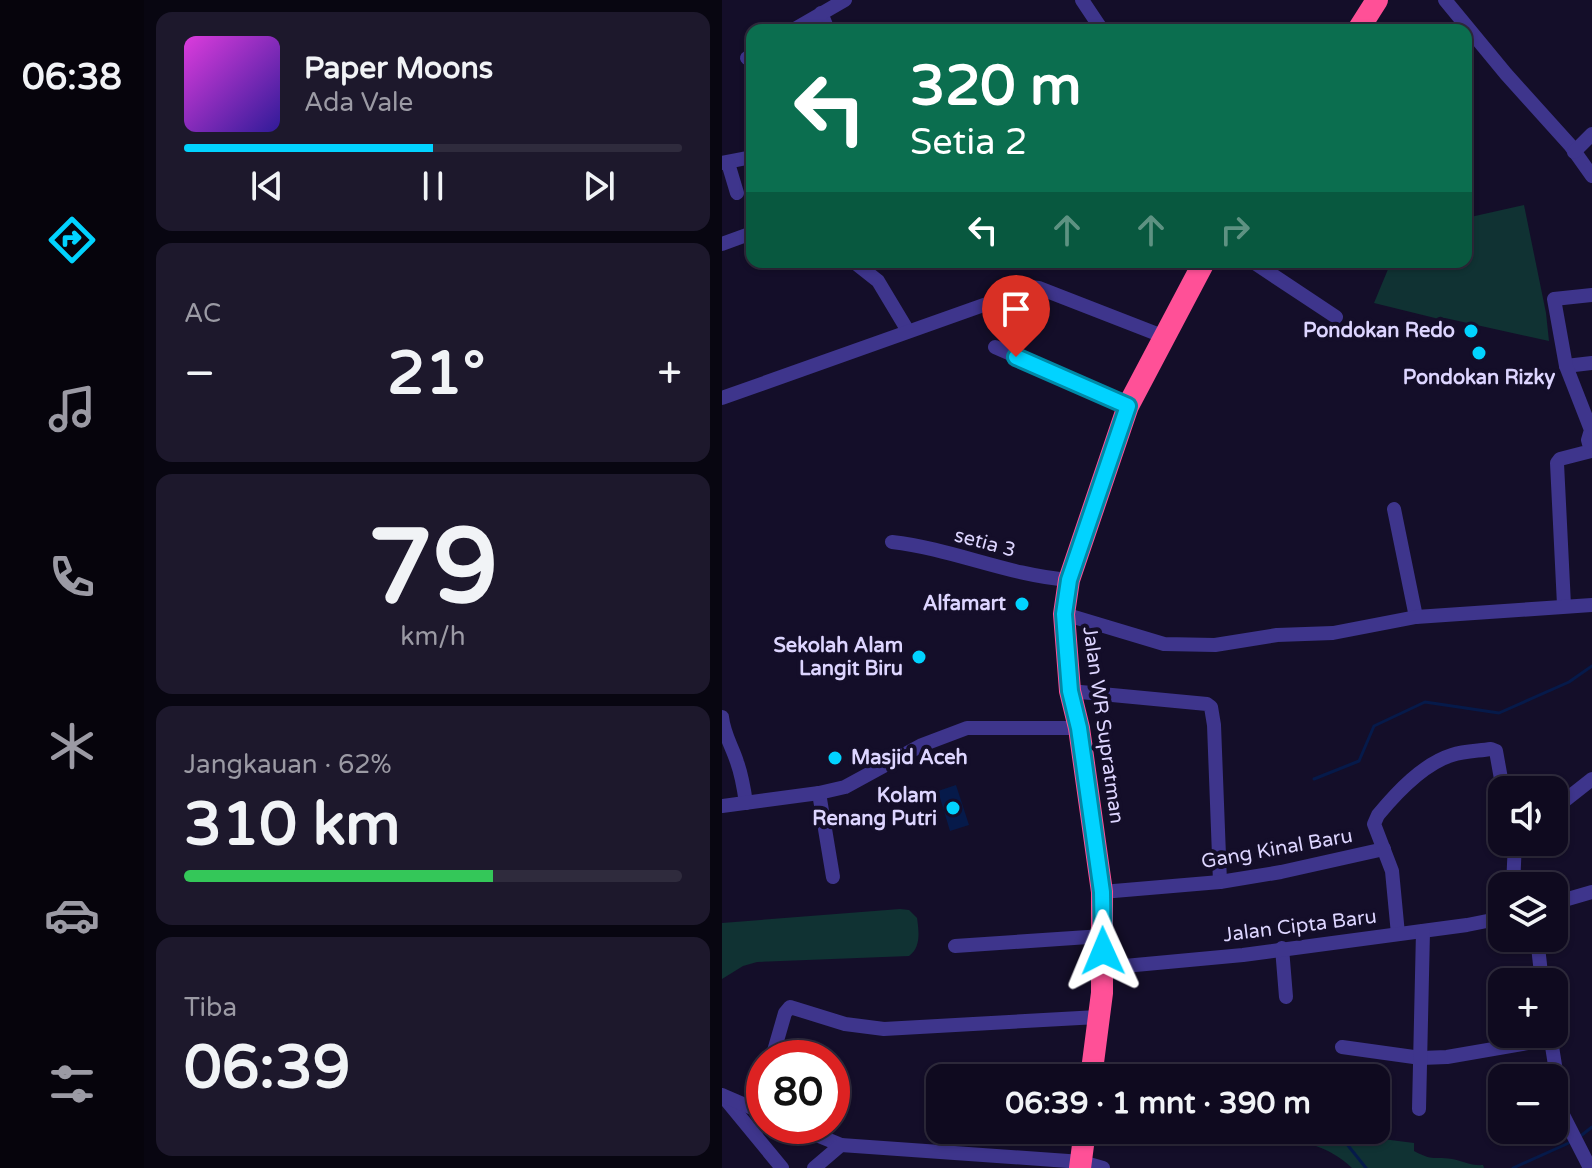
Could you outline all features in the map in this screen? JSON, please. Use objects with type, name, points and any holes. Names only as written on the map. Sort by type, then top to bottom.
[{"type":"highway","points":[[1362,24],[1377,0]]},
{"type":"highway","name":"Jalan WR Supratman","points":[[1093,1064],[1103,968],[1102,892],[1079,728],[1070,691],[1064,614],[1069,580],[1128,406],[1201,268]]},
{"type":"highway","points":[[1086,1144],[1088,1166]]},
{"type":"street","points":[[803,24],[845,0]]},
{"type":"street","points":[[1082,0],[1098,24]]},
{"type":"street","points":[[1445,0],[1465,24]]},
{"type":"street","points":[[821,13],[826,24]]},
{"type":"street","points":[[1472,32],[1592,176]]},
{"type":"street","points":[[1574,152],[1592,134]]},
{"type":"street","points":[[737,193],[725,163],[746,158]]},
{"type":"street","points":[[722,244],[746,235]]},
{"type":"street","points":[[862,268],[878,281],[908,331]]},
{"type":"street","points":[[1262,268],[1336,317]]},
{"type":"street","points":[[722,398],[1009,296],[1020,286],[1039,288],[1165,337]]},
{"type":"street","points":[[1564,605],[1557,463],[1560,459],[1591,451],[1588,419],[1566,366],[1554,299],[1592,295]]},
{"type":"street","points":[[995,347],[1128,406]]},
{"type":"street","points":[[1566,366],[1592,363]]},
{"type":"street","points":[[1394,509],[1416,617]]},
{"type":"street","name":"setia 3","points":[[892,542],[917,545],[995,568],[1069,580]]},
{"type":"street","points":[[1064,614],[1164,644],[1215,645],[1277,635],[1333,633],[1416,617],[1592,605]]},
{"type":"street","points":[[1070,691],[1165,699],[1211,707],[1220,882]]},
{"type":"street","points":[[722,717],[724,732],[737,759],[746,803]]},
{"type":"street","points":[[722,806],[845,787],[922,745],[967,728],[1079,728]]},
{"type":"street","name":"Gang Kinal Baru","points":[[1102,892],[1220,882],[1384,849],[1374,824],[1378,815],[1421,772],[1442,758],[1491,749],[1496,751],[1500,776]]},
{"type":"street","points":[[1568,798],[1592,779]]},
{"type":"street","points":[[819,793],[833,877]]},
{"type":"street","points":[[1384,849],[1392,871],[1398,934]]},
{"type":"street","points":[[1568,899],[1592,892]]},
{"type":"street","name":"Jalan Cipta Baru","points":[[1103,968],[1243,955],[1488,920]]},
{"type":"street","points":[[1419,1109],[1423,931]]},
{"type":"street","points":[[955,946],[1103,936]]},
{"type":"street","points":[[1282,948],[1286,997]]},
{"type":"street","points":[[777,1040],[785,1013],[790,1007],[845,1024],[884,1029],[1098,1017]]},
{"type":"street","points":[[1342,1047],[1421,1058],[1447,1057],[1494,1048]]},
{"type":"street","points":[[1553,1048],[1563,1115],[1590,1168]]},
{"type":"street","points":[[722,1095],[746,1105]]},
{"type":"street","points":[[722,1095],[782,1168]]},
{"type":"street","points":[[814,1168],[841,1145],[1088,1166]]},
{"type":"green space","points":[[1524,205],[1549,341],[1374,303],[1389,268],[1472,268],[1472,217]]},
{"type":"green space","points":[[909,910],[917,918],[917,944],[909,956],[757,962],[743,966],[722,979],[722,923]]},
{"type":"green space","points":[[1390,1140],[1414,1143],[1414,1151],[1426,1156],[1483,1165],[1484,1168],[1352,1168],[1309,1144],[1390,1144]]},
{"type":"water","name":"Kolam Renang Putri","points":[[956,785],[969,825],[950,831],[938,791]]},
{"type":"waterway","points":[[1314,779],[1359,761],[1374,726],[1425,702],[1499,713],[1569,682],[1592,666]]},
{"type":"waterway","points":[[1578,1138],[1592,1127]]},
{"type":"waterway","points":[[1513,1168],[1571,1142]]},
{"type":"waterway","points":[[1347,1144],[1366,1168]]},
{"type":"place","name":"Pondokan Redo","points":[[1471,331]]},
{"type":"place","name":"Pondokan Rizky","points":[[1479,353]]},
{"type":"place","name":"Alfamart","points":[[1022,604]]},
{"type":"place","name":"Sekolah Alam Langit Biru","points":[[919,657]]},
{"type":"place","name":"Masjid Aceh","points":[[835,758]]},
{"type":"place","name":"Kolam Renang Putri","points":[[953,808]]},
{"type":"route","points":[[1016,357],[1128,406],[1069,580],[1064,614],[1070,691],[1079,728],[1102,892],[1103,951]]}]
